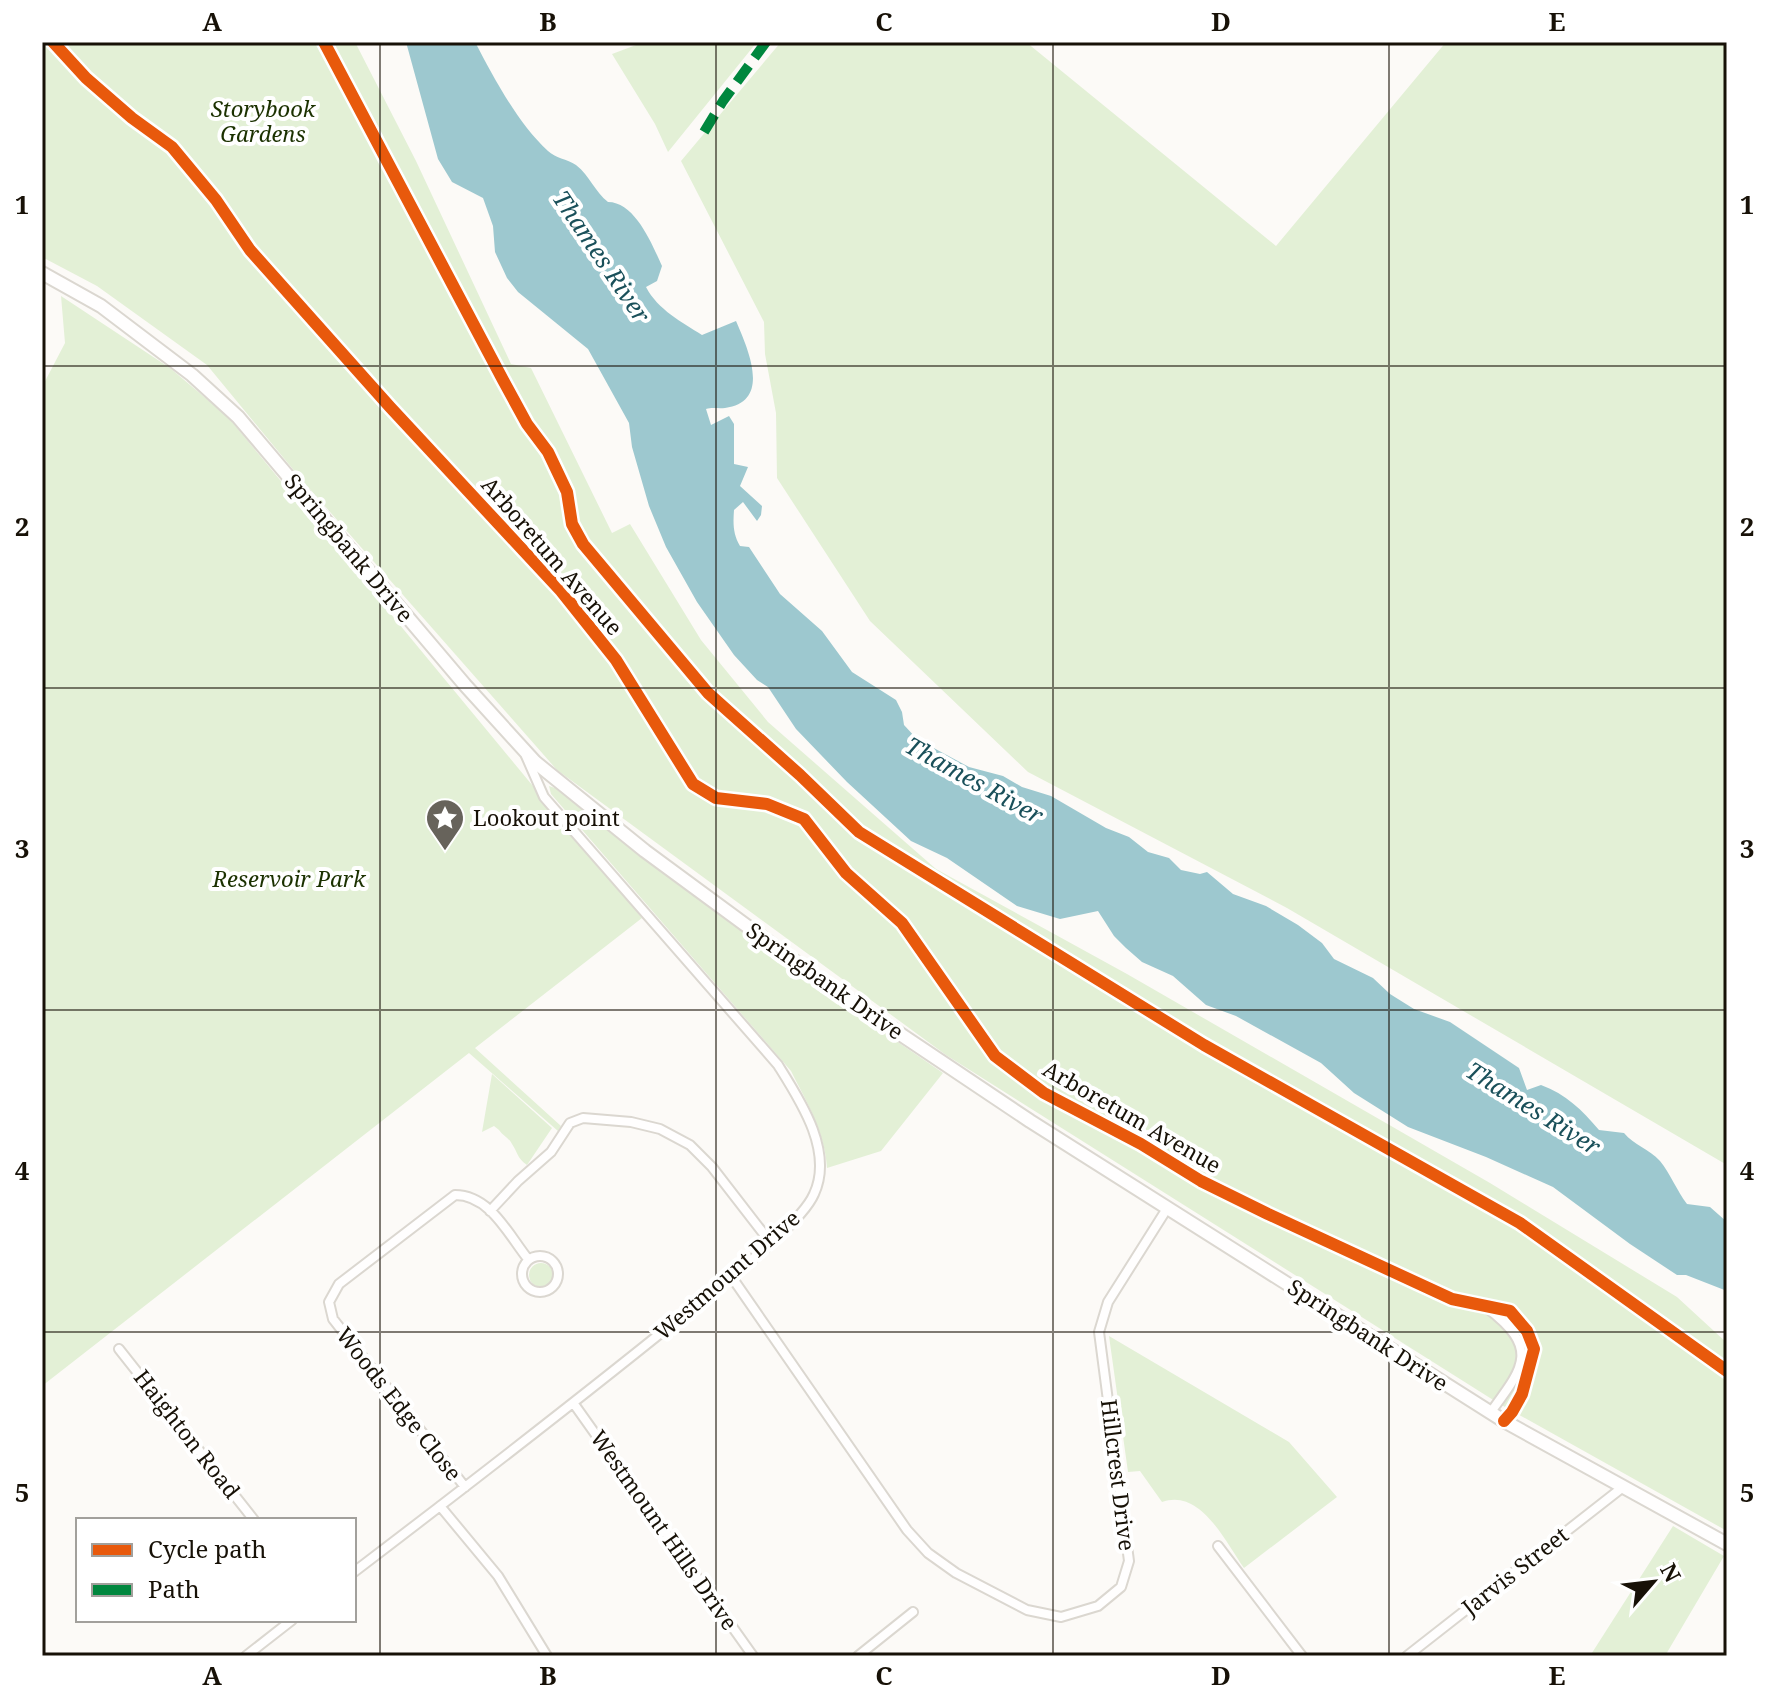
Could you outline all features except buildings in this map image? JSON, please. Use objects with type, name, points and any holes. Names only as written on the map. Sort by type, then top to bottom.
[{"type":"main road","name":"Springbank Drive","points":[[42,273],[101,306],[192,375],[238,417],[465,685],[535,762],[645,851],[827,985],[1030,1121],[1490,1413],[1727,1544]]},
{"type":"street","name":"Arboretum Avenue","points":[[53,42],[86,78],[132,118],[172,147],[216,200],[250,250],[561,591],[616,660],[693,784],[716,798],[767,804],[804,819],[846,873],[902,923],[995,1056],[1044,1093],[1141,1144],[1201,1181],[1268,1214],[1452,1299],[1510,1311],[1527,1331],[1534,1349],[1522,1394],[1504,1421]]},
{"type":"street","name":"Westmount Drive","points":[[356,1570],[574,1404],[731,1276],[792,1222],[814,1195],[821,1171],[816,1136],[798,1097],[778,1065],[544,797],[523,748]]},
{"type":"street","points":[[490,1211],[551,1152],[570,1123],[583,1118],[631,1122],[660,1129],[690,1145],[712,1167],[770,1242]]},
{"type":"street","name":"Woods Edge Close","points":[[465,1487],[333,1319],[329,1302],[339,1284],[455,1195],[470,1195],[483,1202],[528,1259]]},
{"type":"street","name":"Hillcrest Drive","points":[[731,1276],[907,1530],[928,1553],[956,1573],[1027,1610],[1061,1617],[1098,1606],[1121,1587],[1129,1561],[1099,1332],[1108,1302],[1168,1207]]},
{"type":"street","name":"Woods Edge Close","points":[[546,1256],[555,1264],[558,1276],[553,1287],[542,1292],[525,1286],[521,1275],[528,1259],[546,1256]]},
{"type":"street","points":[[1484,1305],[1504,1321],[1519,1341],[1523,1359],[1519,1374],[1490,1413]]},
{"type":"street","name":"Haighton Road","points":[[119,1349],[252,1518]]},
{"type":"street","name":"Westmount Hills Drive","points":[[574,1404],[753,1656]]},
{"type":"street","name":"Jarvis Street","points":[[1407,1656],[1623,1487]]},
{"type":"street","points":[[440,1506],[498,1576],[547,1656]]},
{"type":"street","points":[[1218,1546],[1302,1656]]},
{"type":"street","points":[[858,1656],[913,1612]]},
{"type":"street","points":[[248,1656],[290,1622]]},
{"type":"green space","name":"Storybook Gardens","points":[[42,42],[355,42],[416,161],[511,364],[531,368],[612,533],[630,524],[701,640],[768,722],[936,869],[1127,974],[1490,1183],[1677,1297],[1727,1343],[1727,1531],[1498,1403],[946,1055],[557,770],[301,479],[207,365],[97,286],[42,257]]},
{"type":"green space","points":[[644,42],[757,42],[668,152],[655,124],[612,54]]},
{"type":"green space","points":[[781,42],[1026,42],[1276,246],[1446,42],[1727,42],[1727,1165],[1287,908],[1028,772],[870,621],[777,478],[776,413],[765,354],[764,322],[681,161]]},
{"type":"green space","name":"Reservoir Park","points":[[61,296],[170,368],[228,417],[642,918],[475,1048],[561,1126],[558,1131],[469,1053],[42,1386],[42,387],[65,343]]},
{"type":"green space","points":[[549,786],[800,975],[943,1073],[881,1151],[827,1168],[819,1130],[791,1071],[551,794]]},
{"type":"green space","points":[[492,1074],[552,1128],[527,1165],[519,1158],[509,1140],[494,1126],[482,1132]]},
{"type":"green space","points":[[536,1263],[546,1263],[553,1270],[553,1280],[546,1287],[536,1287],[529,1280],[529,1270]]},
{"type":"green space","points":[[1109,1336],[1289,1442],[1337,1497],[1244,1568],[1211,1520],[1200,1510],[1176,1500],[1162,1502],[1140,1471],[1128,1472]]},
{"type":"green space","points":[[1673,1526],[1724,1556],[1665,1656],[1590,1656]]},
{"type":"water","name":"Thames River","points":[[406,42],[475,42],[507,100],[537,140],[551,153],[576,165],[603,198],[626,209],[641,226],[662,266],[657,281],[646,287],[657,302],[702,335],[736,321],[753,372],[749,396],[740,404],[706,409],[711,425],[729,416],[734,424],[734,464],[748,467],[740,486],[762,506],[757,521],[743,502],[734,510],[738,542],[740,546],[749,547],[780,594],[822,631],[852,672],[896,700],[904,725],[917,739],[969,767],[1003,776],[1022,787],[1051,796],[1106,828],[1129,837],[1148,852],[1169,858],[1181,870],[1200,874],[1207,872],[1233,894],[1266,906],[1298,925],[1322,943],[1334,959],[1373,978],[1390,994],[1414,1009],[1450,1022],[1519,1068],[1527,1090],[1541,1085],[1573,1103],[1599,1130],[1624,1133],[1660,1161],[1687,1204],[1710,1207],[1727,1222],[1727,1291],[1686,1275],[1677,1275],[1553,1187],[1408,1127],[1354,1093],[1321,1063],[1236,1016],[1206,1005],[1173,976],[1142,962],[1114,936],[1098,911],[1060,919],[1017,906],[947,858],[911,841],[847,782],[796,729],[768,687],[757,680],[734,655],[697,602],[666,547],[649,506],[632,447],[629,423],[588,349],[518,292],[507,278],[495,252],[493,226],[483,198],[452,182],[438,159]]},
{"type":"marked path","points":[[704,132],[766,42]]},
{"type":"cycle path","points":[[53,42],[86,78],[132,118],[172,147],[216,200],[250,250],[561,591],[616,660],[693,784],[716,798],[767,804],[804,819],[846,873],[902,923],[995,1056],[1044,1093],[1141,1144],[1201,1181],[1268,1214],[1452,1299],[1510,1311],[1527,1331],[1534,1349],[1522,1394],[1504,1421]]},
{"type":"cycle path","points":[[324,42],[527,424],[548,452],[567,492],[572,524],[583,544],[708,693],[859,832],[1204,1045],[1520,1223],[1727,1371]]},
{"type":"place","name":"Lookout point","points":[[445,852]]}]
